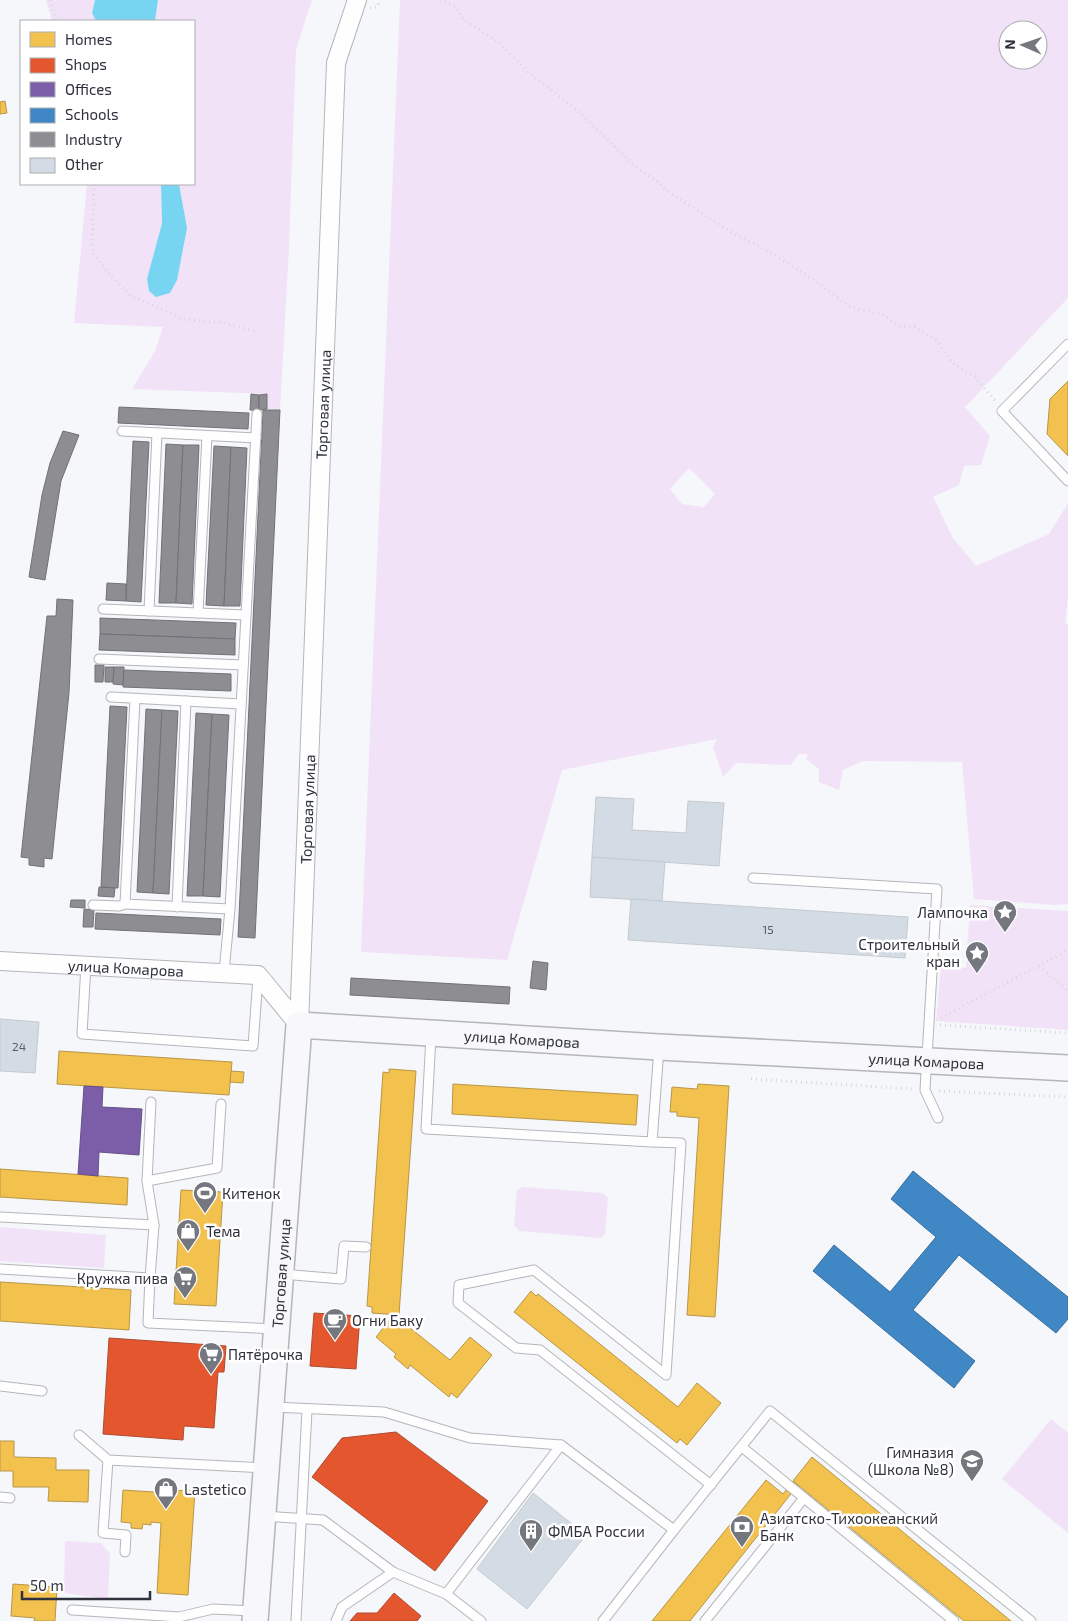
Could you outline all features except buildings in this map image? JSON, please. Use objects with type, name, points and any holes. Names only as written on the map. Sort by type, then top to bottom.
[{"type":"street","name":"Торговая улица","points":[[256,1616],[299,1025],[336,63],[356,0]]},
{"type":"street","name":"улица Комарова","points":[[0,961],[258,975]]},
{"type":"street","points":[[258,975],[299,1025]]},
{"type":"street","name":"улица Комарова","points":[[299,1025],[659,1047],[1068,1068]]},
{"type":"lane","points":[[1068,344],[1002,410],[1068,481]]},
{"type":"lane","points":[[224,972],[230,910],[257,414]]},
{"type":"lane","points":[[122,432],[256,438]]},
{"type":"lane","points":[[149,611],[157,433]]},
{"type":"lane","points":[[198,613],[207,436]]},
{"type":"lane","points":[[103,609],[246,615]]},
{"type":"lane","points":[[99,659],[243,665]]},
{"type":"lane","points":[[111,697],[241,704]]},
{"type":"lane","points":[[125,904],[135,699]]},
{"type":"lane","points":[[177,907],[186,701]]},
{"type":"lane","points":[[753,878],[937,889],[925,1090],[938,1118]]},
{"type":"lane","points":[[93,905],[119,906],[125,904],[230,910]]},
{"type":"lane","points":[[86,965],[82,1034],[253,1046],[258,975]]},
{"type":"lane","points":[[432,1032],[426,1129],[681,1143],[666,1374],[534,1270],[459,1285],[458,1303],[516,1348],[540,1350],[711,1485]]},
{"type":"lane","points":[[652,1142],[659,1047]]},
{"type":"lane","points":[[151,1102],[147,1181],[154,1226],[148,1322],[276,1329]]},
{"type":"lane","points":[[147,1181],[217,1168],[221,1104]]},
{"type":"lane","points":[[0,1217],[154,1226]]},
{"type":"lane","points":[[280,1274],[342,1279],[344,1246],[366,1247]]},
{"type":"lane","points":[[0,1269],[150,1278]]},
{"type":"lane","points":[[0,1386],[42,1391]]},
{"type":"lane","points":[[270,1407],[384,1412],[470,1438],[561,1446],[674,1530]]},
{"type":"lane","points":[[296,1621],[307,1410]]},
{"type":"lane","points":[[603,1621],[770,1411],[1031,1621]]},
{"type":"lane","points":[[79,1435],[108,1460],[266,1468]]},
{"type":"lane","points":[[446,1594],[561,1446]]},
{"type":"lane","points":[[742,1447],[954,1621]]},
{"type":"lane","points":[[108,1460],[104,1534],[126,1535],[125,1552]]},
{"type":"lane","points":[[705,1621],[804,1498]]},
{"type":"lane","points":[[263,1516],[323,1520],[393,1572],[446,1594],[481,1621]]},
{"type":"lane","points":[[336,1621],[342,1607],[393,1572]]},
{"type":"lane","points":[[72,1610],[179,1617],[213,1609],[256,1616]]},
{"type":"path","points":[[50,0],[56,20]]},
{"type":"path","points":[[440,0],[455,6],[465,21],[497,41],[528,72],[578,111],[637,168],[667,191],[726,229],[770,252],[814,280],[850,307],[882,314],[898,326],[915,327],[937,341],[951,362],[975,377],[1002,410]]},
{"type":"path","points":[[94,185],[92,252],[111,276],[131,296],[183,319],[224,323],[255,331]]},
{"type":"path","points":[[930,1024],[1068,950]]},
{"type":"path","points":[[1039,966],[1068,991]]},
{"type":"path","points":[[930,1024],[1068,1033]]},
{"type":"path","points":[[751,1079],[1068,1097]]},
{"type":"shaded area","points":[[46,0],[95,0],[92,13],[96,20],[52,20]]},
{"type":"shaded area","points":[[158,0],[312,0],[296,49],[289,247],[280,410],[267,409],[267,394],[132,389],[155,351],[163,327],[74,323],[87,185],[161,185],[162,223],[147,279],[187,228],[179,185],[195,185],[195,20],[155,20]]},
{"type":"shaded area","points":[[400,0],[1068,0],[1068,298],[965,407],[990,436],[981,465],[964,466],[959,485],[933,497],[953,538],[976,566],[1049,534],[1068,503],[1068,599],[1065,623],[1068,624],[1068,904],[1055,905],[974,899],[962,762],[863,761],[843,770],[839,790],[819,782],[819,769],[806,759],[808,754],[799,754],[791,765],[736,763],[723,777],[713,747],[717,739],[562,770],[507,960],[361,952]],"holes":[[[689,468],[715,494],[704,507],[682,504],[670,489]]]},
{"type":"shaded area","points":[[970,905],[1068,911],[1068,1030],[936,1021],[941,966],[966,968]]},
{"type":"shaded area","points":[[523,1187],[603,1193],[608,1198],[605,1235],[600,1238],[520,1231],[514,1226],[517,1190]]},
{"type":"shaded area","points":[[0,1227],[106,1235],[104,1268],[0,1261]]},
{"type":"shaded area","points":[[1051,1419],[1068,1433],[1068,1533],[1002,1479]]},
{"type":"shaded area","points":[[65,1541],[101,1543],[110,1554],[108,1599],[64,1593]]},
{"type":"water","points":[[95,0],[158,0],[155,20],[96,20],[92,13]]},
{"type":"water","points":[[161,185],[179,185],[187,228],[177,280],[170,293],[156,297],[149,291],[147,279],[162,223]]},
{"type":"place","name":"Лампочка","points":[[1005,933]]},
{"type":"place","name":"Строительный кран","points":[[977,974]]},
{"type":"place","name":"Китенок","points":[[205,1214]]},
{"type":"place","name":"Тема","points":[[188,1252]]},
{"type":"place","name":"Кружка пива","points":[[185,1299]]},
{"type":"place","name":"Огни Баку","points":[[335,1341]]},
{"type":"place","name":"Пятёрочка","points":[[211,1375]]},
{"type":"place","name":"Гимназия (Школа №8)","points":[[972,1482]]},
{"type":"place","name":"Lastetico","points":[[166,1510]]},
{"type":"place","name":"Азиатско-Тихоокеанский Банк","points":[[742,1548]]},
{"type":"place","name":"ФМБА России","points":[[531,1552]]}]
